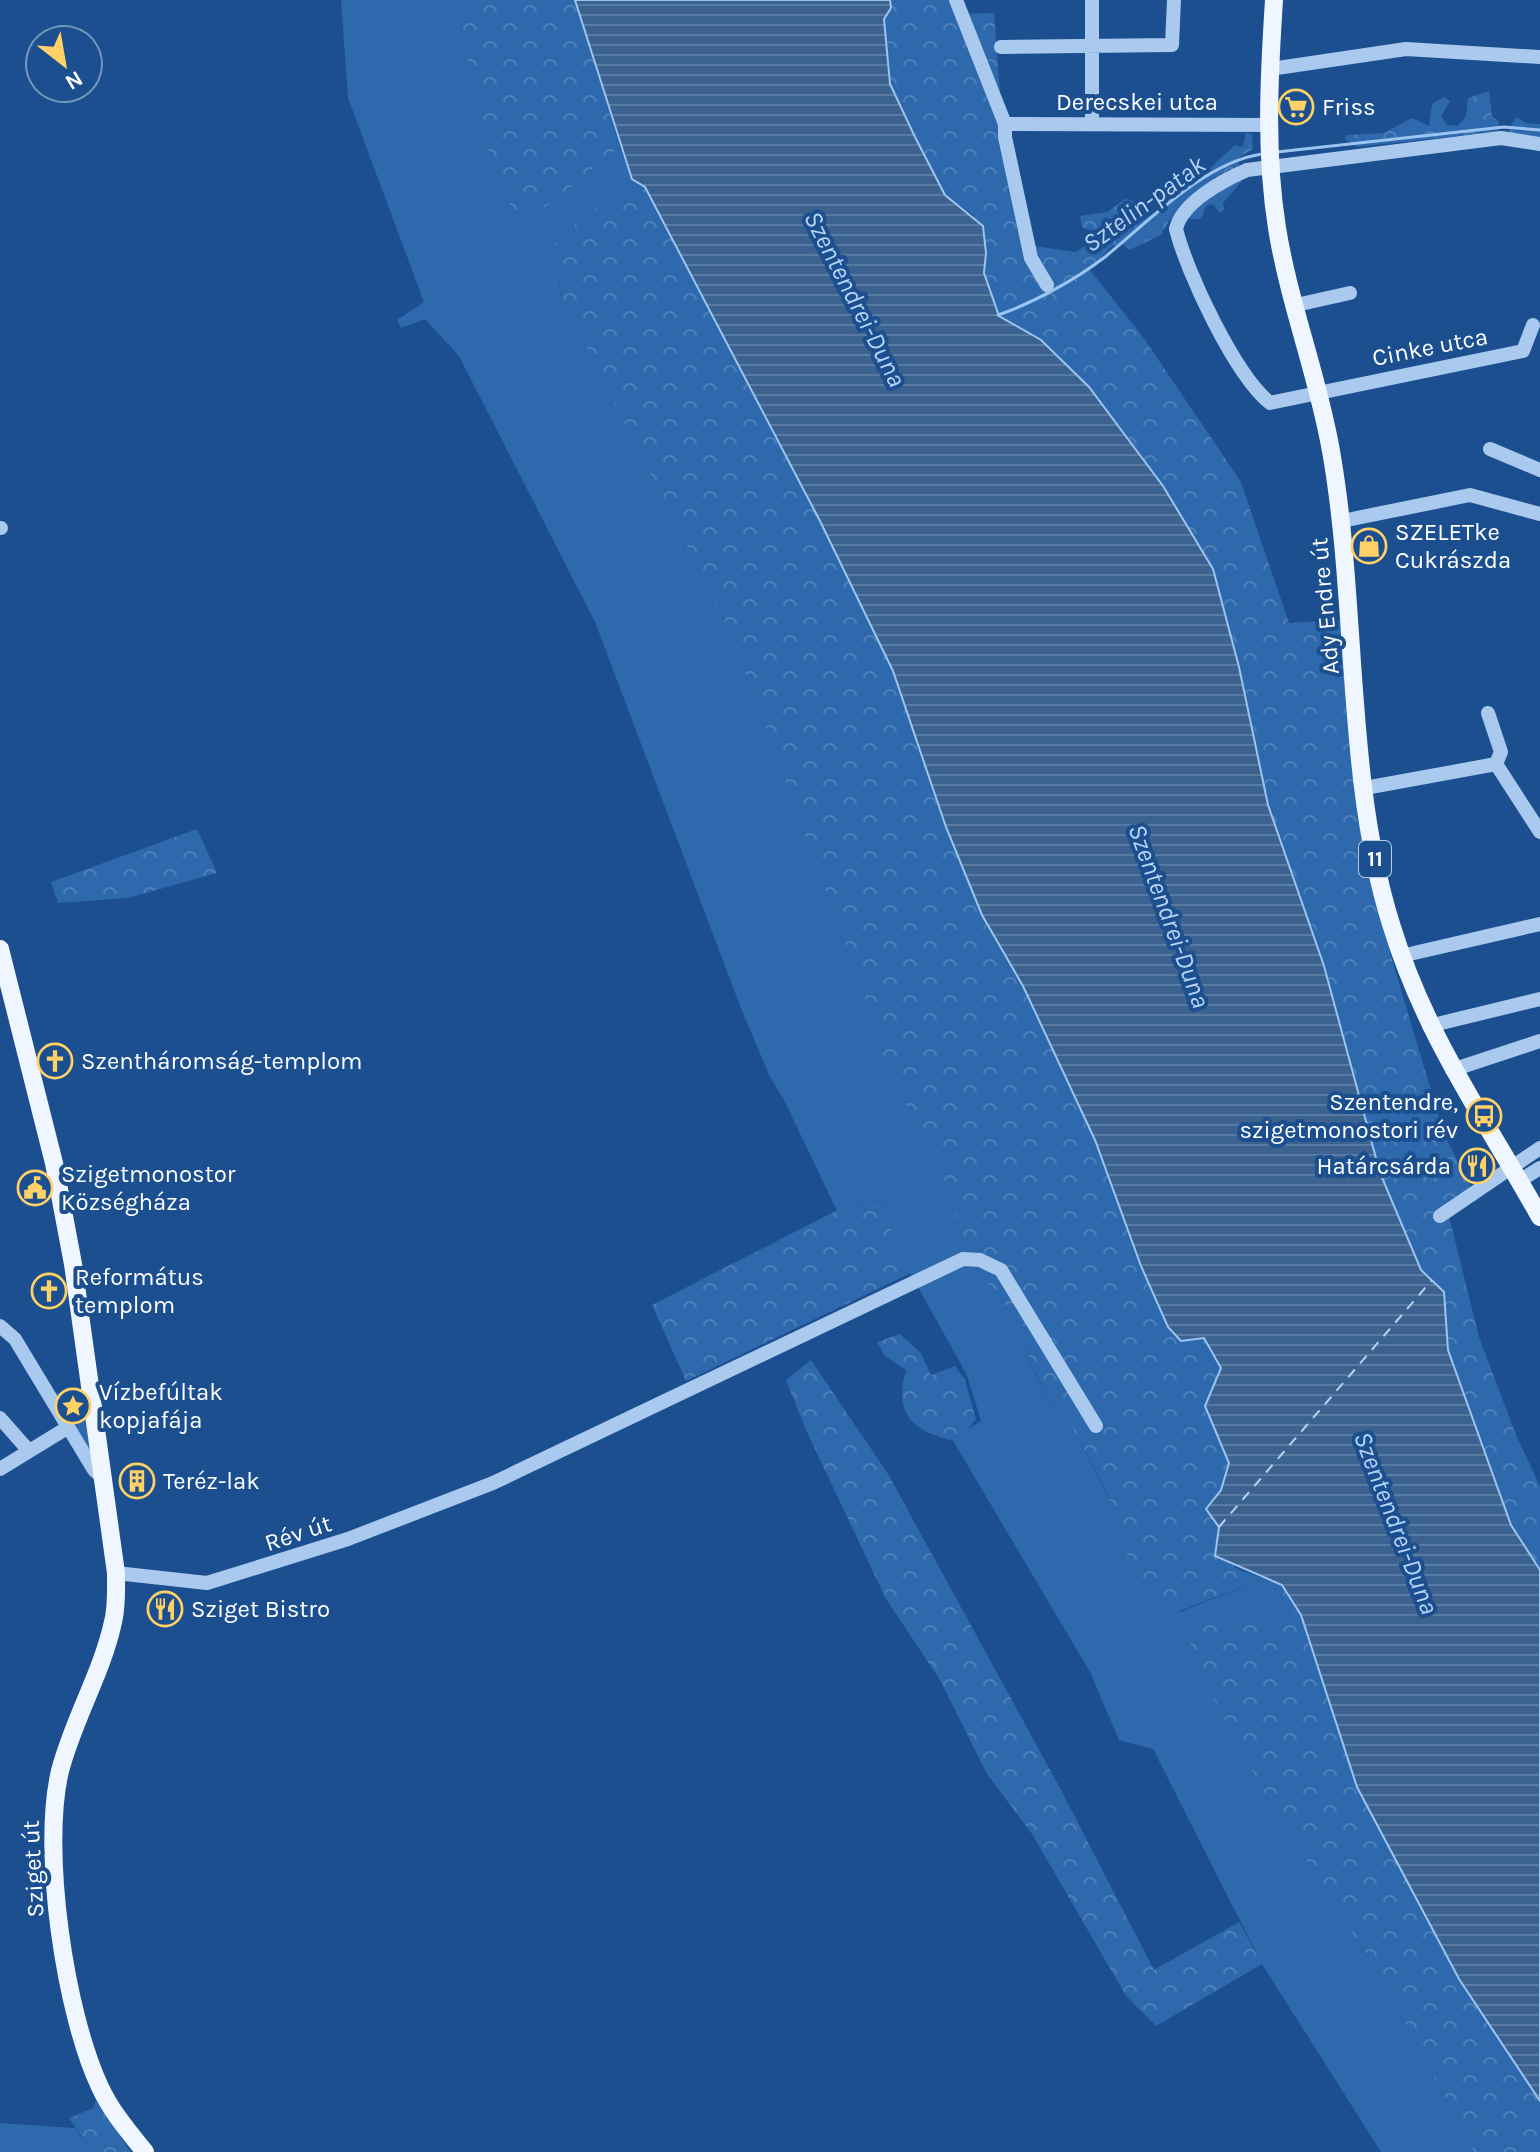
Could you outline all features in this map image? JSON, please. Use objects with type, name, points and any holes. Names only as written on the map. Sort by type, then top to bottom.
[{"type":"main road","name":"Ady Endre út","points":[[1274,0],[1268,157],[1278,232],[1318,391],[1342,521],[1365,788],[1379,881],[1401,956],[1429,1026],[1515,1175]]},
{"type":"main road","name":"Sziget út","points":[[0,949],[7,1005],[54,1163],[73,1264],[116,1573],[114,1620],[61,1767],[51,1829],[59,1919],[89,2063],[117,2117],[145,2152]]},
{"type":"main road","name":"11","points":[[1515,1175],[1540,1217]]},
{"type":"street","points":[[956,0],[1005,124],[1005,137],[1031,258],[1047,285]]},
{"type":"street","points":[[1092,0],[1092,123]]},
{"type":"street","points":[[1001,47],[1172,45],[1174,0]]},
{"type":"street","points":[[1270,69],[1406,49],[1540,57]]},
{"type":"street","name":"Derecskei utca","points":[[1005,124],[1268,125]]},
{"type":"street","points":[[1318,391],[1274,403],[1263,398],[1217,327],[1176,229],[1178,220],[1217,186],[1268,157],[1501,138],[1540,144]]},
{"type":"street","points":[[1296,305],[1350,293]]},
{"type":"street","name":"Cinke utca","points":[[1318,391],[1523,351],[1533,325]]},
{"type":"street","points":[[1490,449],[1540,470]]},
{"type":"street","points":[[1342,521],[1470,495],[1540,514]]},
{"type":"street","points":[[1488,713],[1501,752],[1496,764]]},
{"type":"street","points":[[1365,788],[1496,764]]},
{"type":"street","points":[[1496,764],[1540,832]]},
{"type":"street","points":[[1401,956],[1540,924]]},
{"type":"street","points":[[1429,1026],[1540,999]]},
{"type":"street","points":[[1452,1070],[1540,1041]]},
{"type":"street","points":[[1515,1175],[1540,1148]]},
{"type":"street","points":[[1440,1216],[1472,1191],[1540,1168]]},
{"type":"street","name":"Rév út","points":[[116,1573],[207,1583],[348,1539],[486,1486],[963,1259],[980,1260],[1001,1270],[1096,1426]]},
{"type":"street","points":[[0,1326],[15,1339],[67,1428],[94,1470],[103,1478]]},
{"type":"street","points":[[0,1418],[29,1451]]},
{"type":"street","points":[[0,1469],[67,1428]]},
{"type":"green space","points":[[341,0],[455,0],[484,139],[519,227],[620,147],[632,179],[555,241],[561,298],[730,632],[874,1024],[884,1063],[941,1170],[969,1259],[1019,1323],[1031,1365],[1061,1422],[1070,1423],[1110,1499],[1106,1515],[1180,1612],[1263,1579],[1279,1594],[1291,1616],[1281,1629],[1249,1616],[1195,1665],[1269,1802],[1379,1975],[1474,2152],[1381,2152],[1262,1964],[1153,1749],[1119,1740],[1090,1672],[952,1439],[981,1421],[967,1375],[894,1244],[886,1200],[853,1202],[837,1211],[770,1077],[742,1011],[595,622],[459,356],[425,319],[401,328],[397,320],[424,302],[348,98]]},
{"type":"green space","points":[[455,0],[575,0],[620,147],[519,228],[484,139]]},
{"type":"green space","points":[[890,0],[957,0],[960,14],[994,13],[1002,119],[1026,245],[1076,252],[1092,241],[1093,232],[1082,227],[1080,216],[1107,212],[1125,199],[1133,201],[1139,215],[1146,218],[1158,210],[1154,189],[1170,177],[1183,182],[1206,172],[1235,145],[1243,147],[1246,133],[1252,134],[1253,149],[1238,158],[1241,182],[1223,203],[1224,210],[1220,213],[1213,204],[1206,206],[1201,219],[1170,219],[1161,235],[1129,250],[1121,243],[1111,247],[1090,270],[1143,337],[1241,482],[1289,623],[1340,620],[1360,820],[1391,956],[1444,1134],[1477,1200],[1449,1216],[1479,1337],[1516,1435],[1540,1486],[1540,1570],[1511,1525],[1448,1350],[1444,1292],[1421,1270],[1380,1174],[1324,966],[1268,805],[1055,355],[1041,340],[999,316],[984,273],[986,253],[973,215],[945,195],[890,84],[884,18],[891,8]]},
{"type":"green space","points":[[1489,91],[1492,116],[1499,122],[1497,132],[1357,147],[1345,139],[1346,135],[1384,133],[1412,118],[1429,126],[1432,104],[1444,97],[1450,101],[1441,116],[1447,125],[1458,126],[1466,116],[1468,98]]},
{"type":"green space","points":[[1516,117],[1526,123],[1540,124],[1540,138],[1513,135],[1508,130]]},
{"type":"green space","points":[[632,179],[645,187],[820,521],[893,671],[946,827],[982,915],[1023,985],[1095,1140],[1141,1266],[1168,1327],[1181,1341],[1204,1338],[1222,1368],[1205,1406],[1229,1463],[1221,1490],[1206,1509],[1219,1527],[1235,1568],[1282,1585],[1301,1616],[1357,1787],[1459,1979],[1540,2101],[1540,2152],[1474,2152],[1379,1975],[1269,1802],[1195,1665],[1190,1640],[1205,1620],[1249,1616],[1281,1629],[1291,1616],[1279,1594],[1263,1579],[1161,1618],[1106,1515],[1110,1498],[1070,1423],[1061,1422],[1031,1364],[1019,1323],[969,1259],[941,1170],[883,1063],[874,1024],[730,632],[561,298],[555,241]]},
{"type":"green space","points":[[197,829],[217,873],[128,898],[58,903],[51,882]]},
{"type":"green space","points":[[886,1200],[894,1244],[915,1271],[686,1381],[652,1305],[853,1202]]},
{"type":"green space","points":[[900,1334],[921,1353],[931,1375],[955,1366],[965,1380],[976,1419],[958,1442],[929,1433],[911,1420],[905,1411],[902,1400],[906,1370],[885,1356],[877,1342]]},
{"type":"green space","points":[[811,1360],[888,1474],[1060,1788],[1154,1970],[1239,1922],[1262,1964],[1156,2026],[1126,1996],[1032,1834],[987,1774],[940,1680],[886,1599],[806,1430],[786,1380]]},
{"type":"green space","points":[[85,1388],[97,1465],[52,1394]]},
{"type":"green space","points":[[96,2101],[131,2152],[92,2152],[69,2118],[93,2108]]},
{"type":"green space","points":[[0,2123],[75,2128],[92,2152],[0,2152]]},
{"type":"water","name":"Szentendrei-Duna","points":[[575,0],[890,0],[891,8],[884,19],[890,84],[945,195],[983,226],[986,253],[984,273],[999,316],[1041,340],[1089,387],[1163,486],[1213,569],[1239,667],[1268,805],[1324,966],[1380,1173],[1421,1270],[1444,1292],[1448,1350],[1511,1525],[1540,1570],[1540,2101],[1459,1979],[1357,1787],[1301,1615],[1282,1585],[1215,1556],[1219,1527],[1206,1509],[1221,1490],[1229,1463],[1205,1406],[1221,1368],[1204,1338],[1181,1341],[1168,1327],[1141,1266],[1095,1140],[1023,986],[982,915],[946,827],[893,671],[820,521],[645,187],[632,179]]},
{"type":"waterway","name":"Sztelin-patak","points":[[1277,152],[1504,127],[1540,130]]},
{"type":"waterway","name":"Sztelin-patak","points":[[998,315],[1039,297],[1093,266],[1199,181],[1241,159],[1262,154]]},
{"type":"ferry route","points":[[1219,1527],[1432,1280]]},
{"type":"place","name":"Friss","points":[[1296,107]]},
{"type":"place","name":"SZELETke Cukrászda","points":[[1369,546]]},
{"type":"place","name":"Szentháromság-templom","points":[[55,1061]]},
{"type":"place","name":"Szentendre, szigetmonostori rév","points":[[1484,1116]]},
{"type":"place","name":"Határcsárda","points":[[1477,1166]]},
{"type":"place","name":"Szigetmonostor Községháza","points":[[35,1188]]},
{"type":"place","name":"Református templom","points":[[49,1291]]},
{"type":"place","name":"Vízbefúltak kopjafája","points":[[73,1406]]},
{"type":"place","name":"Teréz-lak","points":[[137,1481]]},
{"type":"place","name":"Sziget Bistro","points":[[165,1609]]}]
